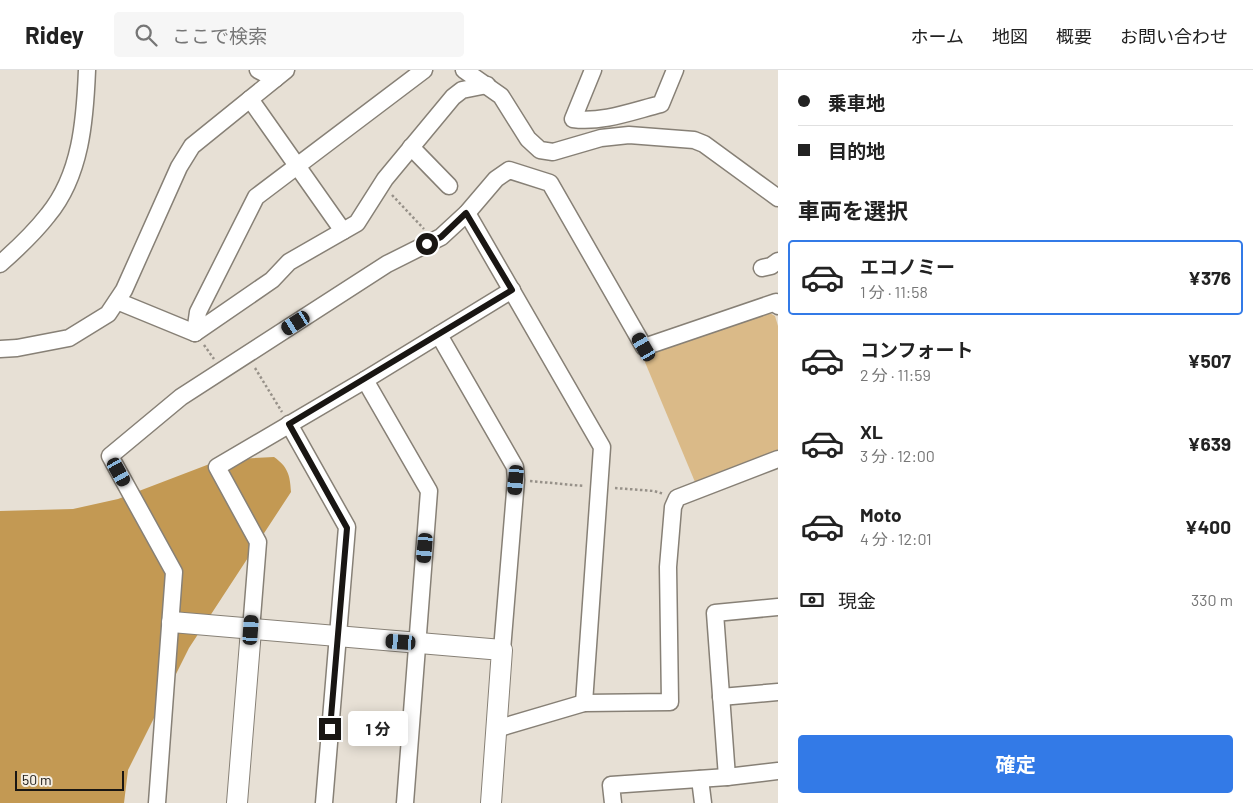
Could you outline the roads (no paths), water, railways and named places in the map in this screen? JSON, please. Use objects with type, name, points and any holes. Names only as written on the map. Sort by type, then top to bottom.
[{"type":"street","points":[[0,264],[50,214],[64,190],[78,153],[84,128],[87,70]]},
{"type":"street","points":[[258,70],[281,75]]},
{"type":"street","points":[[195,333],[198,312],[256,197],[297,164],[424,70]]},
{"type":"street","points":[[464,70],[501,96],[528,139],[540,150],[553,152],[601,138],[630,135],[694,140],[704,144],[778,198]]},
{"type":"street","points":[[593,70],[574,119],[585,120],[618,115],[660,104],[675,70]]},
{"type":"street","points":[[0,349],[17,348],[69,338],[108,314],[124,290],[179,168],[192,146],[281,75]]},
{"type":"street","points":[[195,333],[272,280],[290,262],[357,224],[382,184],[411,146],[453,97],[462,90],[487,85]]},
{"type":"street","points":[[250,99],[343,231]]},
{"type":"street","points":[[411,146],[449,186]]},
{"type":"street","points":[[157,803],[172,622],[174,572],[110,456],[181,397],[386,264],[441,237],[466,213],[496,179],[508,170],[550,183],[644,347],[776,302],[778,306]]},
{"type":"street","points":[[466,213],[602,447],[584,703]]},
{"type":"street","points":[[762,268],[771,266],[778,261]]},
{"type":"street","points":[[237,803],[258,542],[217,466],[365,380],[512,290]]},
{"type":"street","points":[[117,301],[195,333]]},
{"type":"street","points":[[439,335],[515,467],[516,480],[491,803]]},
{"type":"street","points":[[365,380],[429,491],[405,803]]},
{"type":"street","points":[[289,424],[347,528],[324,803]]},
{"type":"street","points":[[496,729],[584,703],[670,702],[668,567],[673,507],[677,498],[778,460]]},
{"type":"street","points":[[727,778],[715,613],[778,607]]},
{"type":"street","points":[[172,622],[502,650]]},
{"type":"street","points":[[721,697],[778,692]]},
{"type":"street","points":[[613,803],[611,785],[727,778],[778,772]]},
{"type":"street","points":[[700,779],[702,803]]}]
